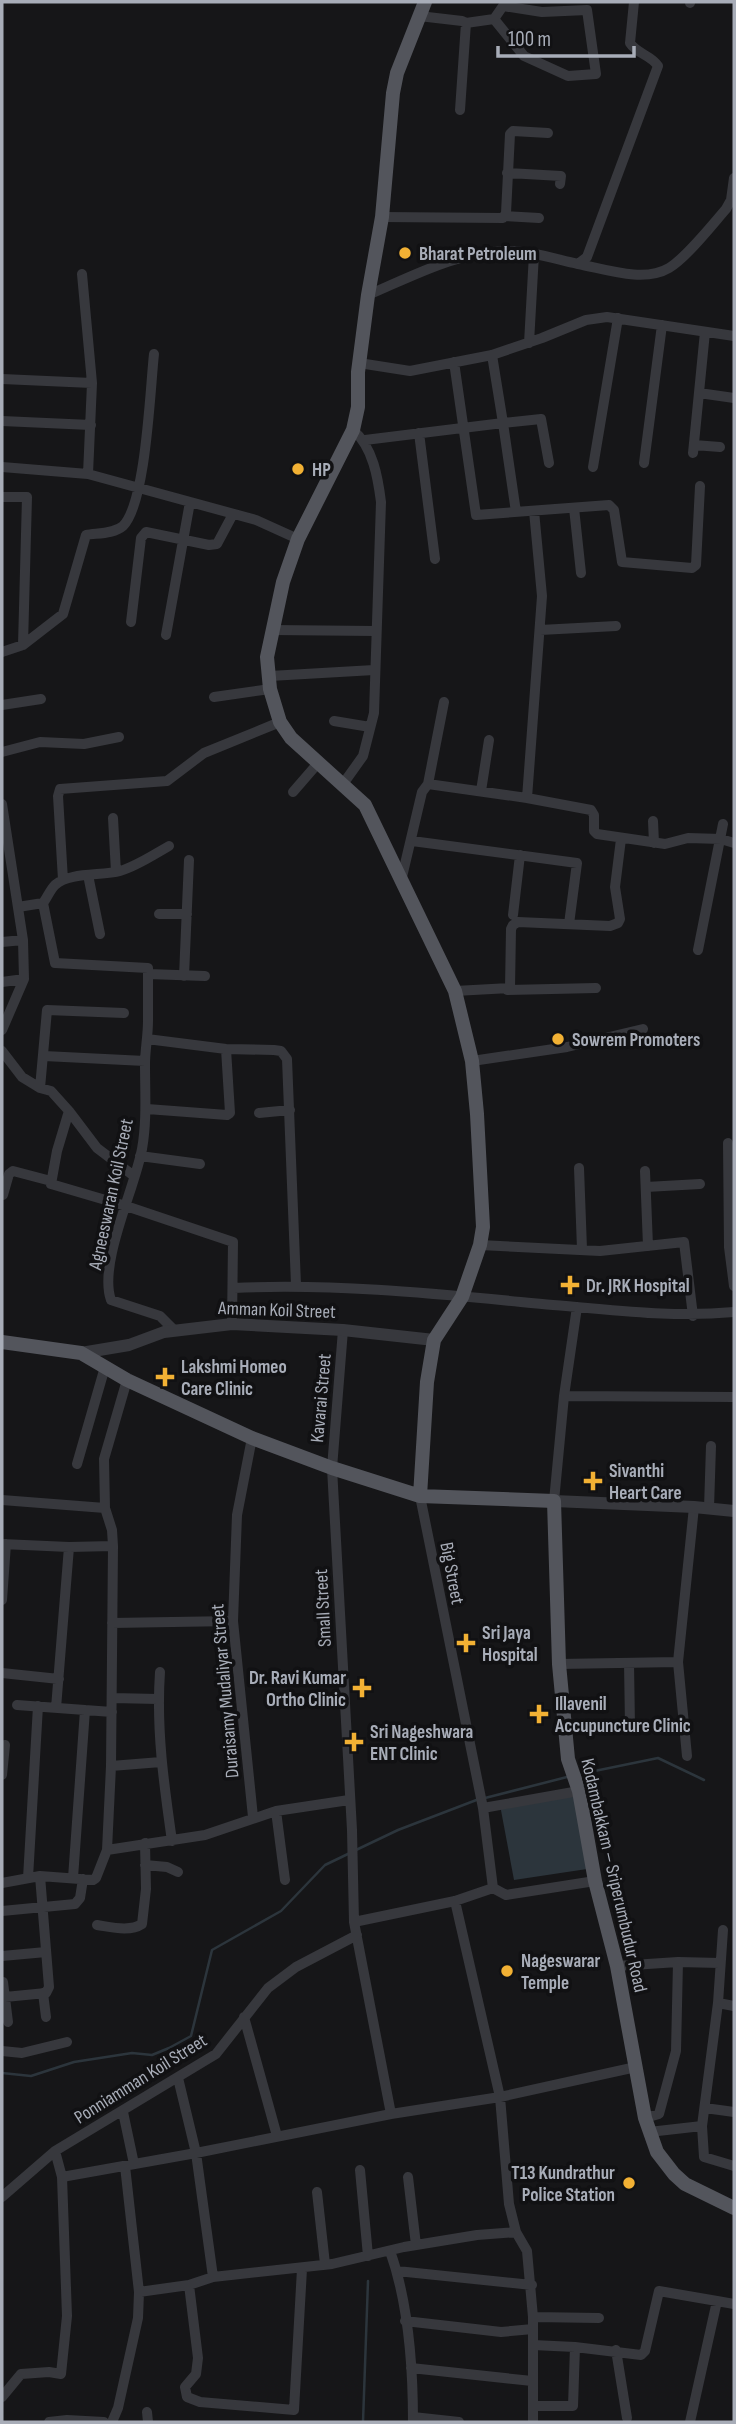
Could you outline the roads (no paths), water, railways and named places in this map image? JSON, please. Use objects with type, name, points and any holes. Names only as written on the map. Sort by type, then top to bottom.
[{"type":"main road","points":[[420,1496],[427,1382],[434,1340],[462,1297],[480,1245],[483,1227],[472,1060],[455,991],[366,805],[291,738],[280,722],[267,657],[283,582],[298,539],[354,430],[358,407],[359,363],[382,217],[397,73],[422,9]]},
{"type":"main road","points":[[2,1342],[81,1353],[127,1380],[252,1438],[332,1468],[420,1496],[554,1501]]},
{"type":"main road","name":"Kodambakkam – Sriperumbudur Road","points":[[554,1501],[559,1664],[568,1759],[579,1791],[595,1881],[617,1966],[647,2125],[657,2152],[685,2184],[734,2208]]},
{"type":"street","points":[[578,264],[587,257],[658,66],[630,43],[634,2]]},
{"type":"street","points":[[422,9],[466,23],[494,19],[503,6],[542,12],[587,10],[596,74],[568,76],[524,57],[494,19]]},
{"type":"street","points":[[460,110],[466,23]]},
{"type":"street","points":[[505,216],[510,134],[513,131],[548,133]]},
{"type":"street","points":[[508,173],[561,176],[560,184]]},
{"type":"street","points":[[368,295],[460,257],[507,251],[626,273],[652,274],[669,268],[726,209],[731,200],[734,178]]},
{"type":"street","points":[[382,217],[539,218]]},
{"type":"street","points":[[529,343],[534,254]]},
{"type":"street","points":[[82,274],[92,383],[88,474]]},
{"type":"street","points":[[359,363],[410,371],[492,355],[586,320],[607,317],[734,336]]},
{"type":"street","points":[[593,467],[618,318]]},
{"type":"street","points":[[644,463],[662,325]]},
{"type":"street","points":[[705,332],[693,449],[720,447]]},
{"type":"street","points":[[2,652],[23,645],[63,614],[86,535],[116,531],[125,525],[140,490],[154,354]]},
{"type":"street","points":[[492,355],[516,512]]},
{"type":"street","points":[[454,362],[474,513],[480,516],[612,506],[622,562],[694,568],[700,486]]},
{"type":"street","points":[[2,379],[92,383]]},
{"type":"street","points":[[699,393],[734,398]]},
{"type":"street","points":[[365,440],[541,419],[549,463]]},
{"type":"street","points":[[2,421],[91,425]]},
{"type":"street","points":[[343,784],[363,756],[374,713],[381,502],[379,485],[365,440],[354,430]]},
{"type":"street","points":[[419,433],[435,559]]},
{"type":"street","points":[[2,467],[88,474],[256,520],[298,539]]},
{"type":"street","points":[[2,497],[27,497],[23,645]]},
{"type":"street","points":[[166,635],[190,502]]},
{"type":"street","points":[[574,508],[581,573]]},
{"type":"street","points":[[527,797],[542,597],[534,511]]},
{"type":"street","points":[[131,622],[141,538],[146,533],[183,541],[217,544],[233,514]]},
{"type":"street","points":[[540,630],[616,626]]},
{"type":"street","points":[[272,630],[375,631]]},
{"type":"street","points":[[214,697],[270,682],[374,670]]},
{"type":"street","points":[[2,705],[41,699]]},
{"type":"street","points":[[401,881],[422,792],[428,784],[444,702]]},
{"type":"street","points":[[334,721],[370,727]]},
{"type":"street","points":[[63,880],[58,796],[60,789],[167,781],[204,753],[280,722]]},
{"type":"street","points":[[2,752],[40,742],[84,744],[119,737]]},
{"type":"street","points":[[481,791],[489,740]]},
{"type":"street","points":[[293,792],[318,762]]},
{"type":"street","points":[[428,784],[527,797],[591,810],[595,833],[621,839],[665,844],[688,838],[721,839],[734,843]]},
{"type":"street","points":[[2,804],[4,838],[23,940],[24,979],[2,1030]]},
{"type":"street","points":[[113,818],[116,872]]},
{"type":"street","points":[[653,821],[654,843]]},
{"type":"street","points":[[698,950],[723,824]]},
{"type":"street","points":[[507,990],[512,985],[513,925],[518,922],[610,926],[618,923],[620,919],[615,887],[621,839]]},
{"type":"street","points":[[412,841],[577,863],[569,924]]},
{"type":"street","points":[[18,908],[43,903],[63,880],[116,872],[133,866],[169,846]]},
{"type":"street","points":[[513,915],[520,855]]},
{"type":"street","points":[[184,976],[188,860]]},
{"type":"street","points":[[88,875],[100,934]]},
{"type":"street","points":[[43,903],[55,963],[148,968],[148,974],[205,976]]},
{"type":"street","points":[[159,914],[187,914]]},
{"type":"street","points":[[2,942],[23,940]]},
{"type":"street","name":"Agneeswaran Koil Street","points":[[148,974],[145,1061],[147,1109],[140,1156],[114,1244],[109,1295],[111,1300],[160,1316],[174,1330]]},
{"type":"street","points":[[2,982],[24,979]]},
{"type":"street","points":[[455,991],[596,988]]},
{"type":"street","points":[[40,1088],[47,1010],[124,1013]]},
{"type":"street","points":[[472,1060],[566,1047],[643,1029]]},
{"type":"street","points":[[147,1039],[226,1049],[281,1051],[287,1059],[296,1285]]},
{"type":"street","points":[[147,1109],[227,1115],[230,1113],[232,1109],[226,1049]]},
{"type":"street","points":[[2,1051],[22,1077],[51,1091],[97,1148],[134,1176]]},
{"type":"street","points":[[44,1056],[145,1061]]},
{"type":"street","points":[[259,1113],[290,1110]]},
{"type":"street","points":[[51,1181],[69,1111]]},
{"type":"street","points":[[727,1143],[731,1179],[729,1247],[734,1286]]},
{"type":"street","points":[[140,1156],[200,1164]]},
{"type":"street","points":[[579,1168],[582,1249]]},
{"type":"street","points":[[2,1195],[9,1174],[13,1171],[51,1181],[54,1186],[126,1206],[233,1242],[232,1324]]},
{"type":"street","points":[[645,1171],[648,1246]]},
{"type":"street","points":[[646,1187],[700,1184]]},
{"type":"street","points":[[480,1245],[600,1251],[684,1242],[693,1316]]},
{"type":"street","points":[[234,1287],[296,1285],[647,1314],[693,1316],[734,1312]]},
{"type":"street","points":[[578,1307],[564,1396],[554,1501],[734,1511]]},
{"type":"street","name":"Amman Koil Street","points":[[81,1353],[129,1345],[174,1330],[232,1324],[343,1330],[434,1340]]},
{"type":"street","name":"Kavarai Street","points":[[332,1468],[343,1330]]},
{"type":"street","points":[[77,1464],[105,1367]]},
{"type":"street","points":[[2,1883],[34,1877],[93,1880],[107,1850],[111,1766],[113,1546],[112,1530],[105,1508],[104,1459],[127,1380]]},
{"type":"street","points":[[564,1396],[734,1397]]},
{"type":"street","name":"Duraisamy Mudaliyar Street","points":[[252,1438],[237,1516],[233,1621],[253,1817]]},
{"type":"street","points":[[709,1508],[710,1446]]},
{"type":"street","name":"Small Street","points":[[332,1468],[352,1830],[354,1922],[391,2114]]},
{"type":"street","name":"Big Street","points":[[420,1496],[482,1808],[492,1888]]},
{"type":"street","points":[[2,1500],[105,1508]]},
{"type":"street","points":[[687,1756],[678,1662],[694,1507]]},
{"type":"street","points":[[2,1600],[4,1544],[113,1546]]},
{"type":"street","points":[[56,1708],[69,1547]]},
{"type":"street","points":[[112,1623],[233,1621]]},
{"type":"street","points":[[559,1664],[678,1662]]},
{"type":"street","points":[[629,1663],[630,1726]]},
{"type":"street","points":[[160,1672],[158,1699],[161,1762],[172,1841]]},
{"type":"street","points":[[2,1673],[59,1679]]},
{"type":"street","points":[[112,1698],[158,1699]]},
{"type":"street","points":[[17,1705],[111,1712]]},
{"type":"street","points":[[5,1997],[46,1993],[49,1987],[42,1907],[34,1877],[38,1706]]},
{"type":"street","points":[[2,1911],[78,1902],[85,1710]]},
{"type":"street","points":[[2,1775],[5,1745]]},
{"type":"street","points":[[111,1766],[161,1762]]},
{"type":"street","points":[[482,1808],[579,1791]]},
{"type":"street","points":[[107,1850],[205,1835],[276,1811],[349,1800]]},
{"type":"street","points":[[276,1811],[285,1880]]},
{"type":"street","points":[[97,1925],[128,1929],[142,1924],[146,1889],[145,1843]]},
{"type":"street","points":[[145,1865],[167,1867],[178,1872]]},
{"type":"street","points":[[354,1922],[455,1901],[492,1888],[506,1895],[595,1881]]},
{"type":"street","points":[[455,1901],[500,2096],[509,2204],[516,2232],[527,2251],[532,2285],[533,2422]]},
{"type":"street","points":[[723,1930],[718,2003],[702,2126],[704,2157],[734,2166]]},
{"type":"street","name":"Ponniamman Koil Street","points":[[2,2197],[55,2151],[216,2054],[268,1988],[296,1966],[357,1935]]},
{"type":"street","points":[[2,1956],[46,1952]]},
{"type":"street","points":[[617,1966],[678,1962],[720,1963]]},
{"type":"street","points":[[647,2125],[659,2114],[676,2051],[678,1962]]},
{"type":"street","points":[[3,1982],[8,2022]]},
{"type":"street","points":[[43,1993],[46,2017]]},
{"type":"street","points":[[718,2003],[734,2006]]},
{"type":"street","points":[[244,2017],[277,2136]]},
{"type":"street","points":[[2,2052],[22,2053],[67,2042]]},
{"type":"street","points":[[62,2177],[391,2114],[500,2096],[636,2067]]},
{"type":"street","points":[[178,2078],[196,2153],[213,2277]]},
{"type":"street","points":[[705,2108],[734,2112]]},
{"type":"street","points":[[111,2422],[118,2408],[138,2318],[139,2292],[130,2165],[123,2112]]},
{"type":"street","points":[[647,2125],[702,2126]]},
{"type":"street","points":[[2,2398],[21,2374],[61,2374],[67,2316],[62,2177],[55,2151]]},
{"type":"street","points":[[359,2170],[368,2256]]},
{"type":"street","points":[[408,2177],[416,2245]]},
{"type":"street","points":[[317,2192],[325,2264]]},
{"type":"street","points":[[139,2292],[189,2285],[213,2277],[302,2269],[416,2245],[516,2232]]},
{"type":"street","points":[[390,2250],[397,2271],[405,2321],[411,2368],[413,2419],[459,2422]]},
{"type":"street","points":[[295,2422],[302,2269]]},
{"type":"street","points":[[397,2271],[532,2285]]},
{"type":"street","points":[[189,2285],[198,2358],[196,2374],[185,2387],[187,2397],[200,2402],[294,2410]]},
{"type":"street","points":[[533,2345],[643,2353],[659,2291],[734,2304]]},
{"type":"street","points":[[690,2422],[717,2301]]},
{"type":"street","points":[[533,2317],[599,2318]]},
{"type":"street","points":[[405,2321],[501,2332],[533,2329]]},
{"type":"street","points":[[533,2406],[573,2406],[575,2347]]},
{"type":"street","points":[[616,2350],[626,2418]]},
{"type":"street","points":[[411,2368],[532,2381]]},
{"type":"street","points":[[49,2422],[104,2422]]},
{"type":"waterway","points":[[580,1774],[658,1758],[704,1780]]},
{"type":"waterway","points":[[485,1798],[567,1777]]},
{"type":"waterway","points":[[356,1850],[398,1830],[479,1799]]},
{"type":"waterway","points":[[2,2073],[31,2076],[74,2062],[132,2053],[152,2055],[191,2036],[212,1950],[281,1911],[325,1865],[350,1853]]},
{"type":"waterway","points":[[363,2422],[368,2281]]},
{"type":"place","name":"Bharat Petroleum","points":[[405,253]]},
{"type":"place","name":"HP","points":[[298,469]]},
{"type":"place","name":"Sowrem Promoters","points":[[558,1039]]},
{"type":"place","name":"Dr. JRK Hospital","points":[[570,1285]]},
{"type":"place","name":"Lakshmi Homeo Care Clinic","points":[[165,1377]]},
{"type":"place","name":"Sivanthi Heart Care","points":[[593,1481]]},
{"type":"place","name":"Sri Jaya Hospital","points":[[466,1643]]},
{"type":"place","name":"Dr. Ravi Kumar Ortho Clinic","points":[[362,1688]]},
{"type":"place","name":"Illavenil Accupuncture Clinic","points":[[539,1714]]},
{"type":"place","name":"Sri Nageshwara ENT Clinic","points":[[354,1742]]},
{"type":"place","name":"Nageswarar Temple","points":[[507,1971]]},
{"type":"place","name":"T13 Kundrathur Police Station","points":[[629,2183]]}]
